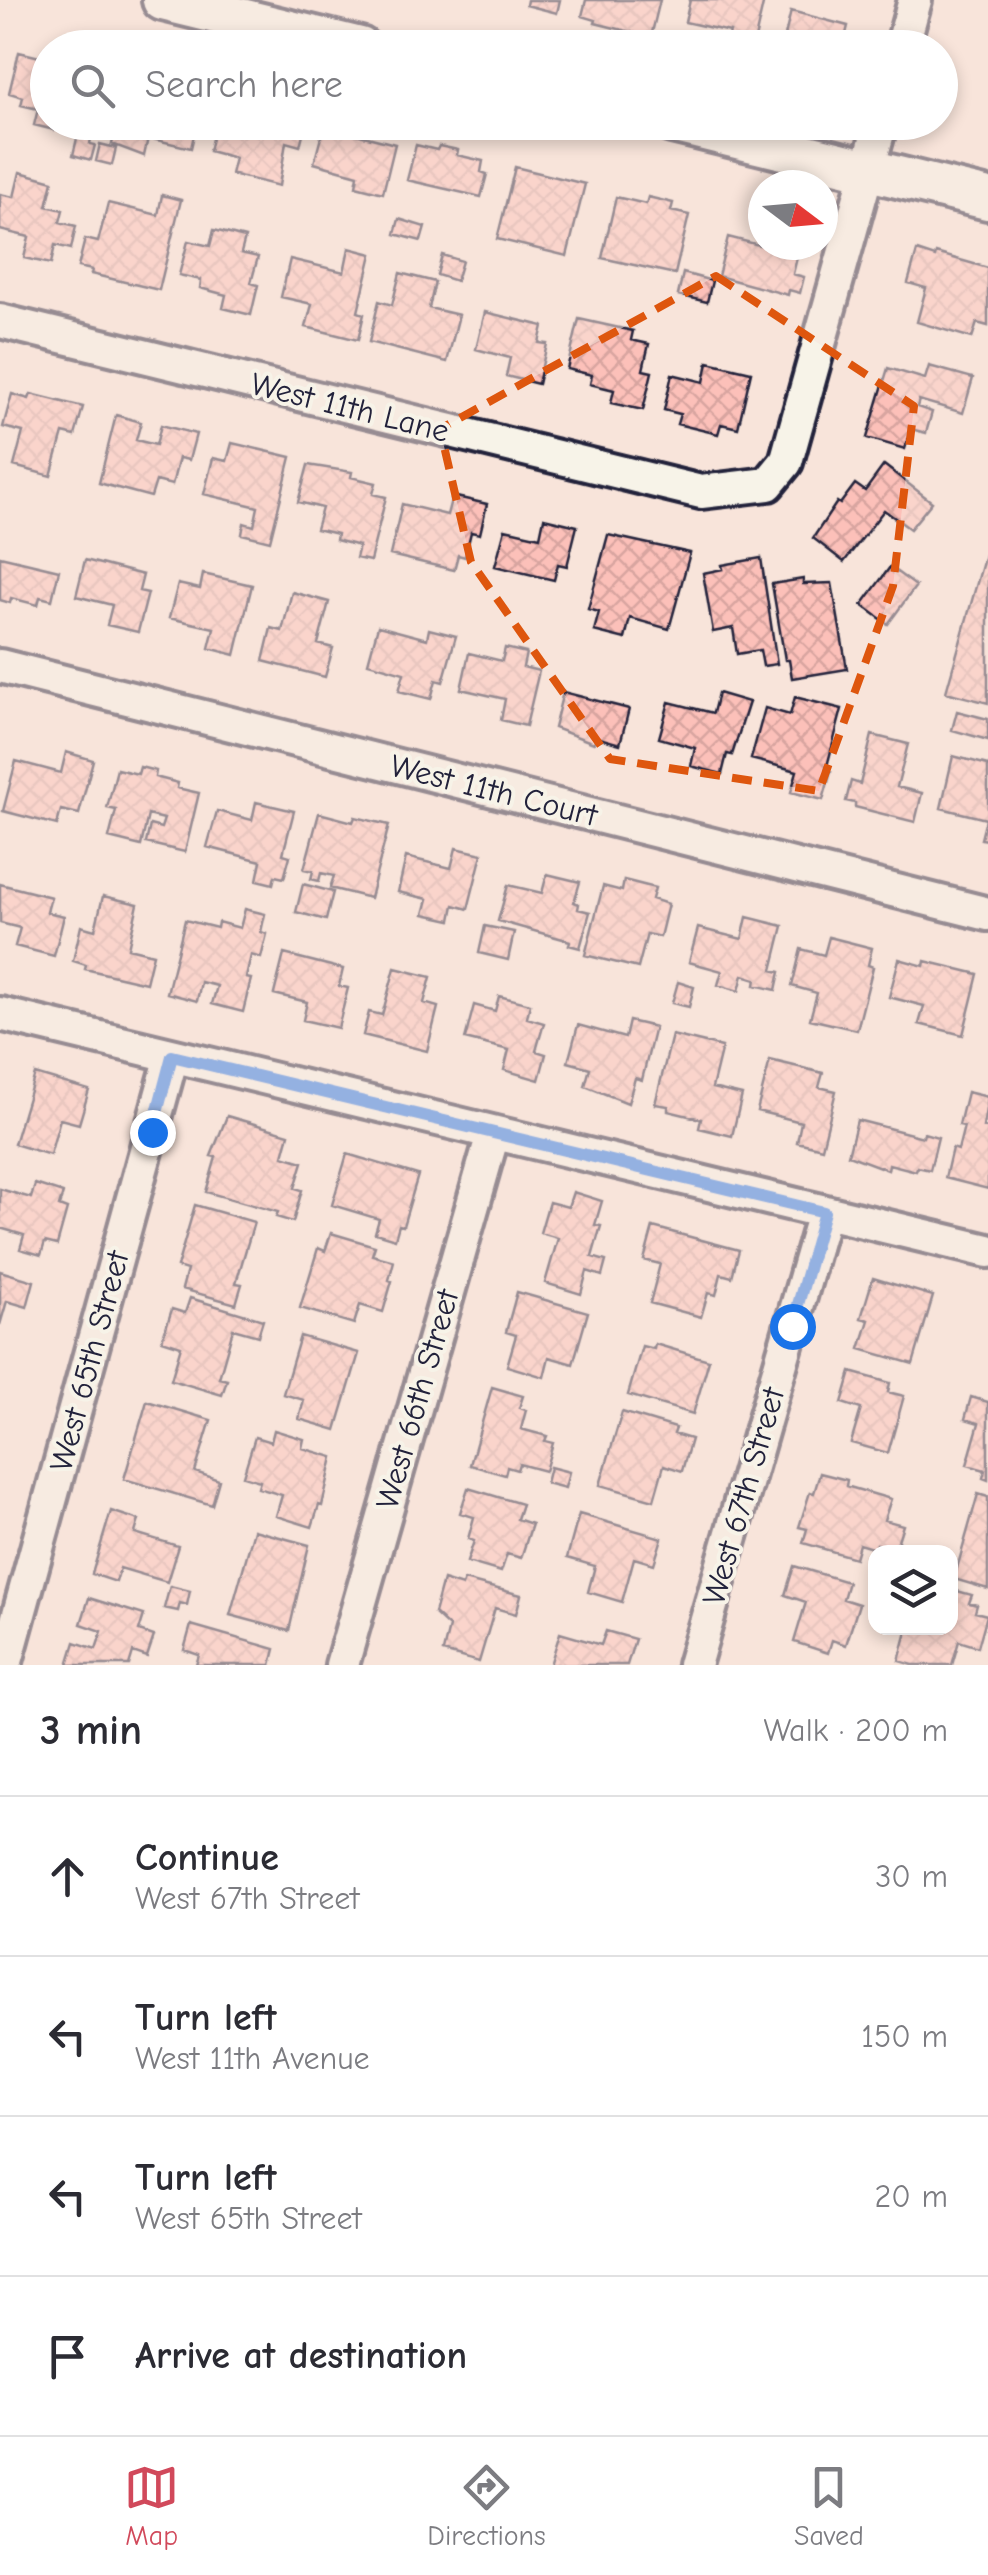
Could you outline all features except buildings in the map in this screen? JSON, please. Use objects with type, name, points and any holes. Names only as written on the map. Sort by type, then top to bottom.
[{"type":"main road","points":[[163,0],[286,30]]},
{"type":"main road","points":[[746,140],[988,199]]},
{"type":"street","points":[[907,30],[915,0]]},
{"type":"street","points":[[868,170],[876,140]]},
{"type":"street","name":"West 11th Lane","points":[[0,321],[701,492],[768,484],[786,462],[868,170]]},
{"type":"street","name":"West 11th Court","points":[[0,666],[988,914]]},
{"type":"street","points":[[0,1014],[988,1252]]},
{"type":"street","name":"West 65th Street","points":[[5,1665],[172,1056]]},
{"type":"street","name":"West 66th Street","points":[[342,1665],[493,1134]]},
{"type":"street","name":"West 67th Street","points":[[694,1665],[824,1212]]},
{"type":"highlighted area","points":[[716,276],[914,406],[893,586],[819,791],[610,759],[471,562],[440,429]]},
{"type":"route","points":[[152,1132],[172,1056],[824,1212],[792,1326]]}]
